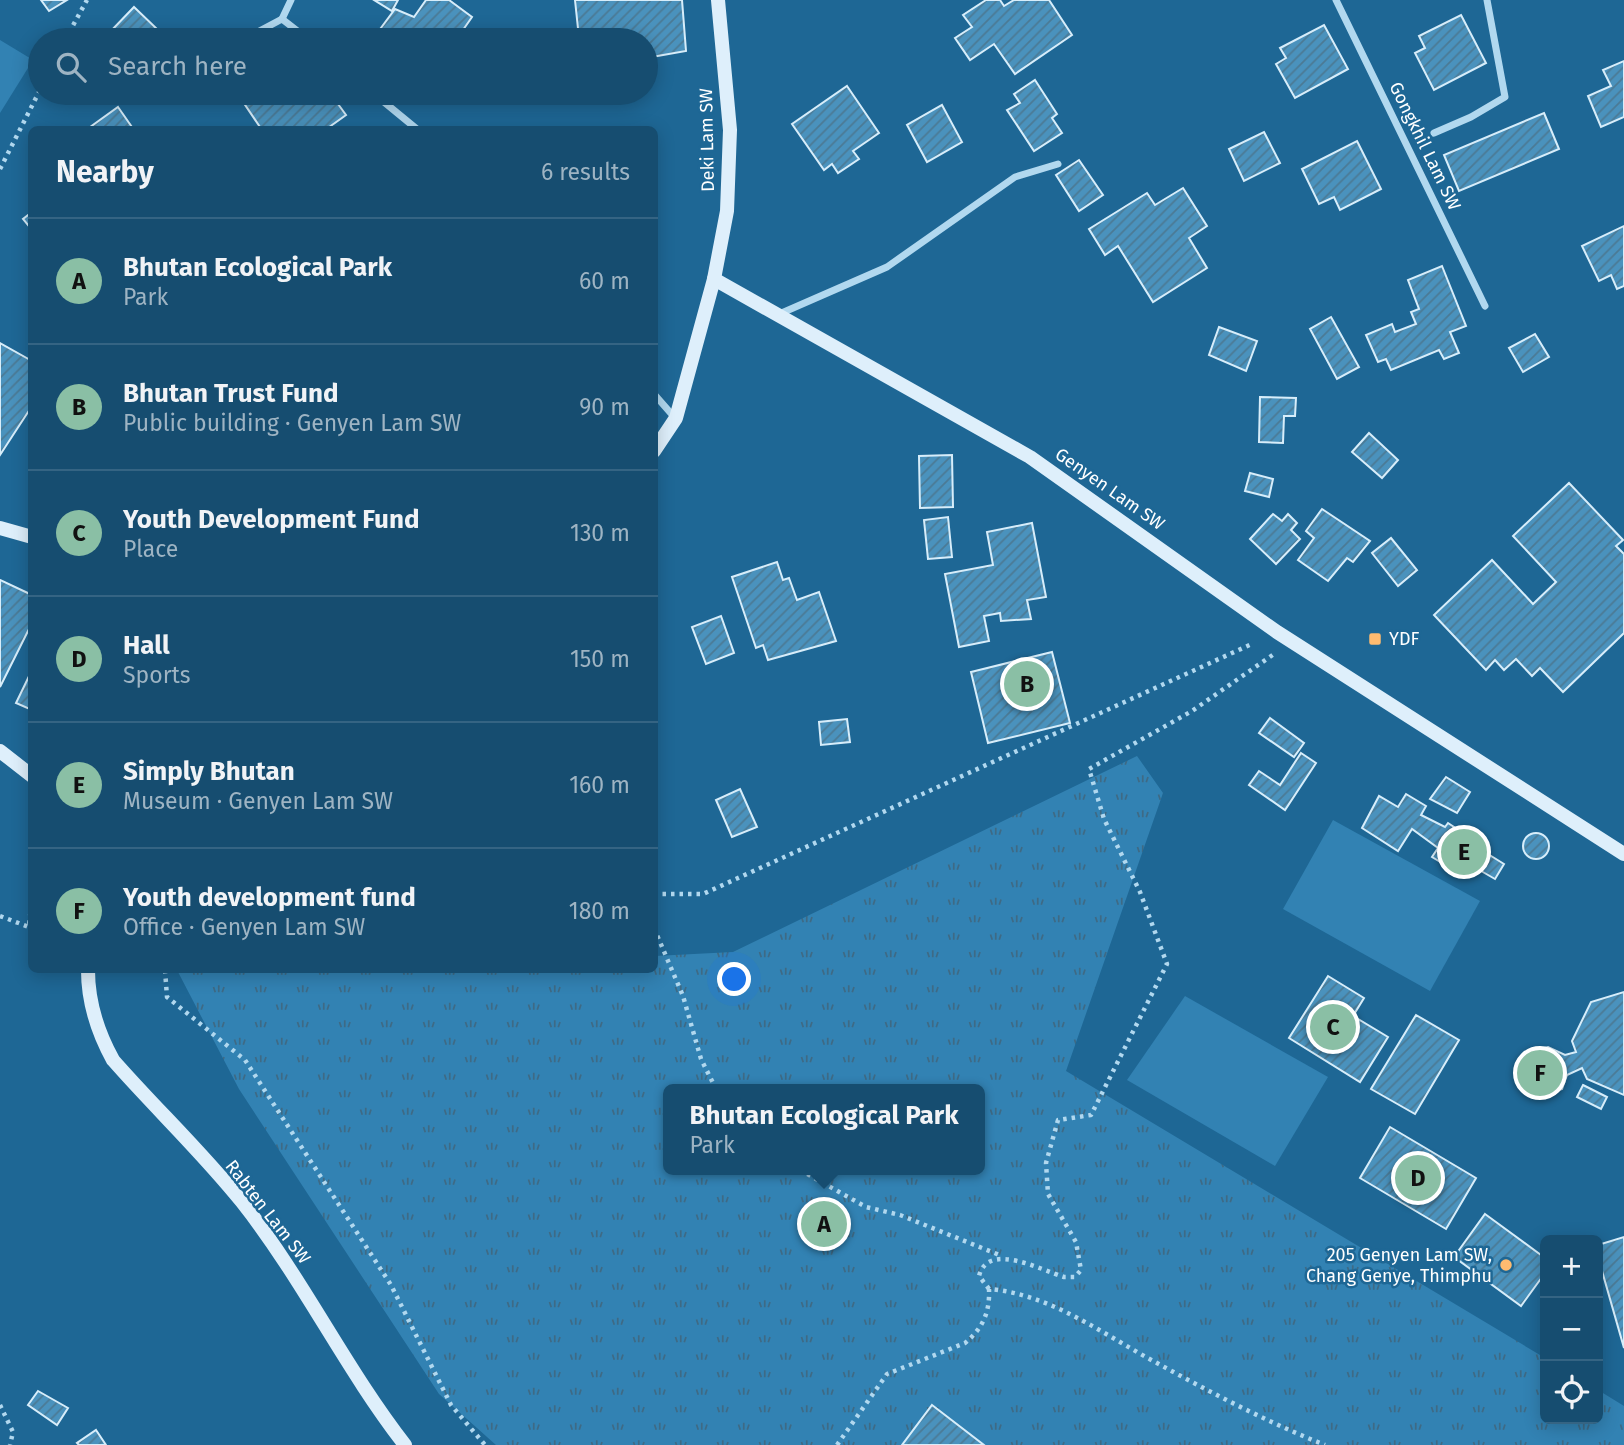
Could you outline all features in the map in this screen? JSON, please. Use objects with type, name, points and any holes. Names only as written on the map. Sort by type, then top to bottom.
[{"type":"main road","name":"Deki Lam SW","points":[[714,279],[727,211],[730,130],[718,0]]},
{"type":"main road","name":"Genyen Lam SW","points":[[714,279],[1030,457],[1277,632],[1624,854]]},
{"type":"main road","points":[[658,445],[676,418],[714,279]]},
{"type":"main road","points":[[0,528],[28,536]]},
{"type":"main road","points":[[0,751],[28,773]]},
{"type":"main road","name":"Rabten Lam SW","points":[[88,973],[88,992],[99,1034],[113,1060],[242,1202],[317,1308],[373,1403],[405,1445]]},
{"type":"street","points":[[265,28],[282,19],[291,0]]},
{"type":"street","name":"Gongkhil Lam SW","points":[[1336,0],[1485,306]]},
{"type":"street","points":[[1434,133],[1471,117],[1505,97],[1487,0]]},
{"type":"street","points":[[282,19],[294,28]]},
{"type":"street","points":[[388,105],[413,126]]},
{"type":"street","points":[[777,316],[887,267],[1015,177],[1058,164]]},
{"type":"street","points":[[658,398],[676,418]]},
{"type":"path","points":[[71,28],[86,0]]},
{"type":"path","points":[[0,169],[32,105]]},
{"type":"path","points":[[658,894],[703,894],[1277,632]]},
{"type":"path","points":[[809,1175],[866,1207],[900,1215],[1006,1258],[1064,1277],[1076,1277],[1081,1270],[1076,1242],[1048,1194],[1046,1163],[1058,1121],[1091,1115],[1167,964],[1140,892],[1104,819],[1089,769],[1192,711],[1292,642]]},
{"type":"path","points":[[0,916],[28,926]]},
{"type":"path","points":[[658,937],[683,996],[701,1059],[714,1084]]},
{"type":"path","points":[[165,973],[167,997],[245,1060],[391,1284],[451,1405],[485,1445]]},
{"type":"path","points":[[837,1445],[887,1374],[965,1343],[975,1335],[990,1306],[989,1289],[979,1276],[981,1269],[990,1259],[1006,1258]]},
{"type":"path","points":[[989,1289],[1015,1291],[1106,1331],[1154,1361],[1325,1445]]},
{"type":"path","points":[[0,1405],[13,1432],[9,1445]]},
{"type":"green space","points":[[0,40],[28,57],[28,68],[0,113]]},
{"type":"green space","points":[[1137,756],[1163,793],[1066,1071],[1540,1355],[1540,1424],[1603,1424],[1603,1393],[1624,1406],[1624,1445],[496,1445],[439,1394],[239,1089],[179,973],[658,973],[658,956],[733,952]]},
{"type":"green space","points":[[1333,820],[1480,901],[1430,991],[1283,909]]},
{"type":"green space","points":[[1185,996],[1328,1077],[1275,1166],[1127,1080]]},
{"type":"building","points":[[41,0],[67,0],[49,11]]},
{"type":"building","points":[[374,0],[398,0],[392,11]]},
{"type":"building","points":[[426,0],[449,0],[472,17],[464,28],[381,28],[395,9],[414,17]]},
{"type":"building","points":[[575,0],[682,0],[686,51],[658,56],[658,28],[578,28]]},
{"type":"building","points":[[986,0],[1000,0],[1004,6],[1014,0],[1049,0],[1072,35],[1015,74],[994,44],[970,60],[955,38],[972,27],[963,15]]},
{"type":"building","points":[[134,7],[156,28],[114,28]]},
{"type":"building","points":[[1461,15],[1486,63],[1434,90],[1415,53],[1425,48],[1419,36]]},
{"type":"building","points":[[1324,25],[1348,69],[1295,98],[1276,64],[1286,58],[1280,48]]},
{"type":"building","points":[[1624,61],[1624,117],[1601,127],[1588,96],[1611,86],[1603,70]]},
{"type":"building","points":[[1035,80],[1057,114],[1052,118],[1062,133],[1034,151],[1007,110],[1020,103],[1014,94]]},
{"type":"building","points":[[847,86],[879,133],[853,151],[859,159],[838,173],[832,164],[824,170],[792,124]]},
{"type":"building","points":[[245,105],[339,105],[346,115],[331,126],[259,126]]},
{"type":"building","points":[[942,105],[962,142],[927,162],[907,125]]},
{"type":"building","points":[[118,107],[131,126],[92,126]]},
{"type":"building","points":[[1544,113],[1559,149],[1459,191],[1444,155]]},
{"type":"building","points":[[1264,132],[1280,163],[1244,181],[1229,149]]},
{"type":"building","points":[[1357,141],[1381,189],[1340,210],[1334,197],[1319,204],[1302,169]]},
{"type":"building","points":[[1079,160],[1103,195],[1079,211],[1056,175]]},
{"type":"building","points":[[1183,188],[1207,226],[1189,238],[1207,268],[1153,302],[1118,246],[1105,255],[1089,229],[1147,193],[1155,205]]},
{"type":"building","points":[[1624,226],[1624,286],[1617,289],[1611,275],[1599,281],[1582,246]]},
{"type":"building","points":[[1442,266],[1466,326],[1450,332],[1459,353],[1444,359],[1439,350],[1391,370],[1386,359],[1378,362],[1366,335],[1392,324],[1395,332],[1416,324],[1411,312],[1419,309],[1408,280]]},
{"type":"building","points":[[1331,317],[1359,367],[1337,379],[1310,329]]},
{"type":"building","points":[[1219,327],[1257,341],[1246,371],[1209,355]]},
{"type":"building","points":[[1535,334],[1549,357],[1523,372],[1509,348]]},
{"type":"building","points":[[0,343],[28,359],[28,412],[0,455]]},
{"type":"building","points":[[1260,397],[1296,398],[1295,416],[1284,416],[1283,443],[1259,442]]},
{"type":"building","points":[[1369,433],[1398,460],[1382,478],[1352,452]]},
{"type":"building","points":[[952,455],[953,507],[920,508],[919,456]]},
{"type":"building","points":[[1250,473],[1273,479],[1269,497],[1245,491]]},
{"type":"building","points":[[1569,483],[1623,540],[1616,546],[1624,554],[1624,633],[1563,692],[1540,668],[1532,676],[1516,659],[1504,670],[1495,660],[1486,670],[1434,615],[1492,560],[1533,604],[1556,582],[1513,536]]},
{"type":"building","points":[[1322,509],[1370,541],[1353,562],[1347,558],[1328,581],[1298,560],[1314,538],[1306,531]]},
{"type":"building","points":[[1273,514],[1282,521],[1288,514],[1297,523],[1291,530],[1300,539],[1276,564],[1250,539]]},
{"type":"building","points":[[948,517],[952,557],[928,559],[924,520]]},
{"type":"building","points":[[1032,523],[1046,597],[1027,600],[1031,619],[1001,621],[1000,613],[984,616],[989,641],[959,647],[945,574],[993,565],[987,532]]},
{"type":"building","points":[[1391,538],[1417,570],[1398,586],[1372,553]]},
{"type":"building","points":[[777,562],[783,580],[789,578],[797,600],[819,592],[836,641],[768,660],[763,645],[756,648],[732,577]]},
{"type":"building","points":[[0,580],[28,593],[28,631],[0,687]]},
{"type":"building","points":[[721,616],[734,653],[706,664],[692,627]]},
{"type":"building","points":[[1052,652],[1070,723],[988,743],[971,672]]},
{"type":"building","points":[[28,678],[28,708],[16,703]]},
{"type":"building","points":[[1270,718],[1304,743],[1294,757],[1259,733]]},
{"type":"building","points":[[847,719],[850,742],[821,745],[819,722]]},
{"type":"building","points":[[1301,753],[1316,763],[1285,810],[1249,785],[1259,771],[1280,785]]},
{"type":"building","points":[[1446,777],[1470,792],[1457,813],[1430,799]]},
{"type":"building","points":[[740,789],[757,827],[732,837],[716,800]]},
{"type":"building","points":[[1406,794],[1426,806],[1421,815],[1445,827],[1448,823],[1454,827],[1451,831],[1504,864],[1495,879],[1469,864],[1462,875],[1432,857],[1438,848],[1412,829],[1398,851],[1362,828],[1379,796],[1398,807]]},
{"type":"building","points":[[1536,833],[1545,837],[1549,846],[1545,855],[1536,859],[1527,855],[1523,846],[1527,837]]},
{"type":"building","points":[[1328,976],[1364,998],[1353,1016],[1388,1037],[1360,1082],[1289,1038]]},
{"type":"building","points":[[1624,992],[1624,1095],[1587,1079],[1582,1068],[1567,1075],[1562,1089],[1546,1095],[1530,1085],[1522,1070],[1529,1053],[1548,1047],[1565,1055],[1576,1052],[1572,1041],[1591,1002]]},
{"type":"building","points":[[1416,1015],[1459,1040],[1415,1114],[1371,1089]]},
{"type":"building","points":[[1583,1085],[1607,1097],[1601,1109],[1577,1097]]},
{"type":"building","points":[[1390,1127],[1476,1178],[1446,1229],[1360,1178]]},
{"type":"building","name":"205 Genyen Lam SW, Chang Genye, Thimphu","points":[[1485,1214],[1540,1254],[1540,1280],[1521,1306],[1454,1257]]},
{"type":"building","points":[[1624,1237],[1624,1348],[1603,1274],[1603,1243]]},
{"type":"building","points":[[38,1391],[68,1408],[57,1425],[28,1405]]},
{"type":"building","points":[[932,1405],[984,1445],[902,1445]]},
{"type":"building","points":[[96,1430],[106,1445],[77,1443]]},
{"type":"place","name":"YDF","points":[[1375,639]]},
{"type":"place","name":"Bhutan Trust Fund","points":[[1027,684]]},
{"type":"place","name":"Simply Bhutan","points":[[1464,852]]},
{"type":"place","name":"Youth Development Fund","points":[[1333,1027]]},
{"type":"place","name":"Youth development fund","points":[[1540,1073]]},
{"type":"place","name":"Hall","points":[[1418,1178]]},
{"type":"place","name":"Bhutan Ecological Park","points":[[824,1224]]},
{"type":"place","name":"205 Genyen Lam SW, Chang Genye, Thimphu","points":[[1506,1265]]}]
